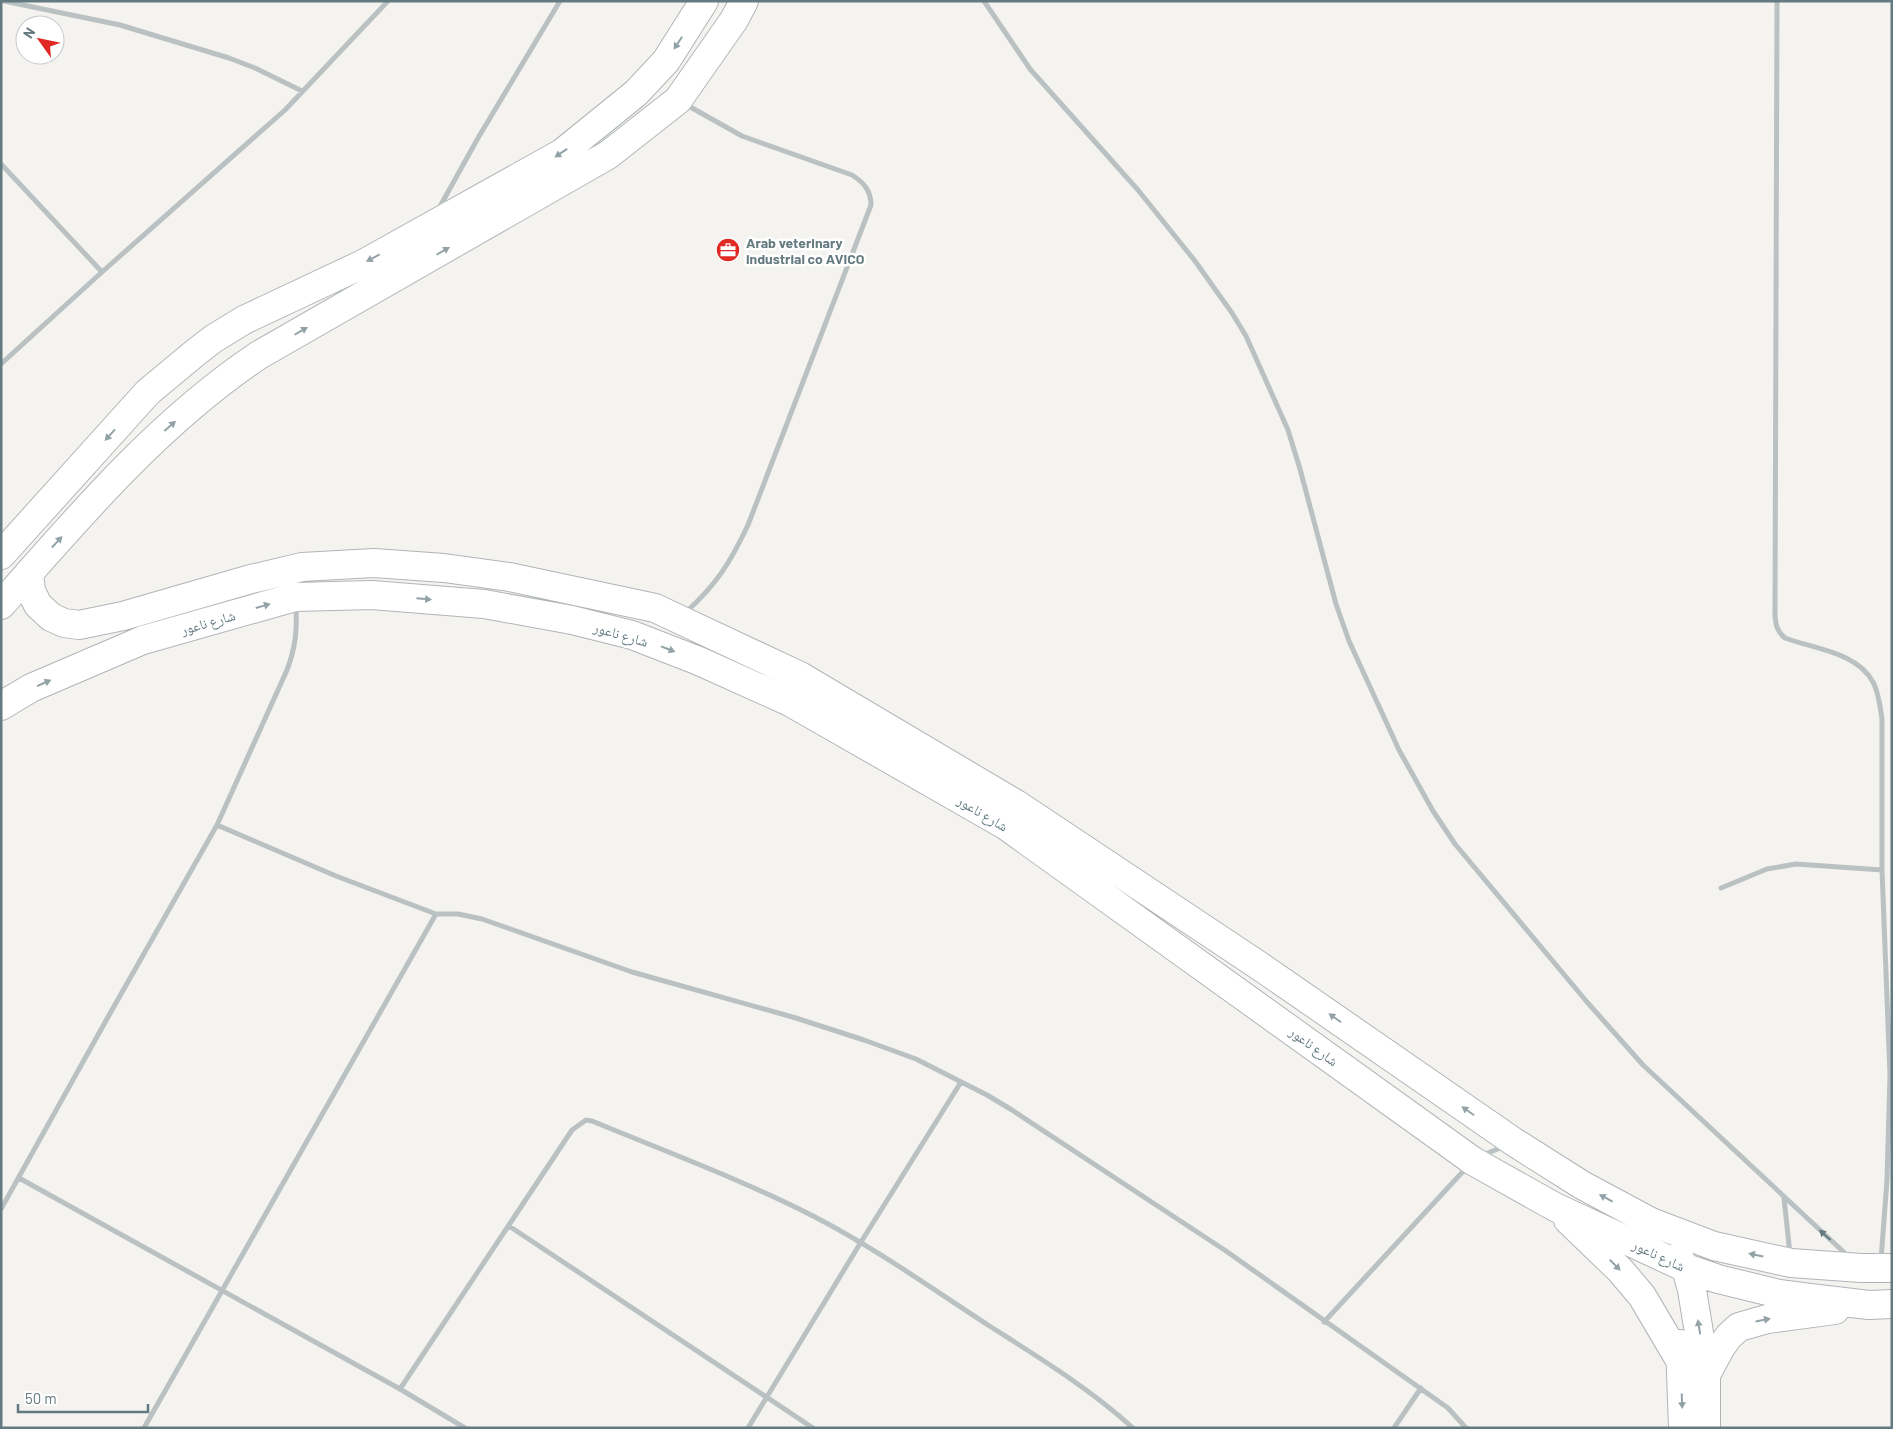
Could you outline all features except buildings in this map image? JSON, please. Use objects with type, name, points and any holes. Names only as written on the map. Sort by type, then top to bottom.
[{"type":"main road","points":[[1,555],[148,392],[194,353],[244,320],[363,264],[562,154],[636,93],[666,61],[704,1]]},
{"type":"main road","points":[[1,605],[144,449],[216,386],[259,355],[608,155],[678,100],[734,20],[744,1]]},
{"type":"main road","points":[[244,320],[259,355]]},
{"type":"main road","points":[[194,353],[216,386]]},
{"type":"main road","points":[[372,595],[374,563]]},
{"type":"main road","name":"شارع ناعور","points":[[29,573],[31,591],[38,605],[50,617],[64,623],[79,625],[123,616],[251,578],[302,567],[374,563],[444,568],[509,576],[654,608],[800,676],[1016,804],[1261,967],[1514,1142],[1582,1185],[1651,1222],[1714,1246],[1791,1263],[1877,1268]]},
{"type":"main road","name":"شارع ناعور","points":[[1,706],[31,688],[143,640],[295,597],[372,595],[484,604],[572,620],[632,635],[700,661],[790,702],[1005,825],[1473,1161],[1555,1207],[1686,1268],[1718,1279],[1779,1294],[1880,1304]]},
{"type":"main road","points":[[1555,1207],[1620,1270],[1642,1296],[1681,1362]]},
{"type":"main road","points":[[1651,1222],[1686,1268],[1692,1290],[1706,1375],[1706,1428]]},
{"type":"main road","points":[[1683,1428],[1676,1289],[1678,1280],[1686,1268],[1714,1246]]},
{"type":"main road","points":[[1706,1375],[1721,1347],[1739,1327],[1767,1319],[1880,1304]]},
{"type":"street","points":[[4,1],[120,25],[220,55],[255,68],[302,91]]},
{"type":"street","points":[[1,364],[258,134],[363,30],[388,1]]},
{"type":"street","points":[[428,229],[478,138],[560,1]]},
{"type":"street","points":[[984,1],[1030,69],[1138,190],[1195,261],[1246,336],[1288,430],[1303,478],[1336,604],[1349,641],[1398,750],[1433,811],[1455,844],[1587,1002],[1643,1065],[1784,1197],[1877,1268]]},
{"type":"street","points":[[1777,1],[1776,626],[1780,634],[1785,638],[1846,658],[1863,668],[1874,682],[1879,699],[1882,719],[1882,870],[1891,1076],[1888,1180],[1877,1268]]},
{"type":"street","points":[[678,100],[742,136],[852,175],[867,188],[871,204],[748,525],[728,565],[718,580],[706,594],[678,619]]},
{"type":"street","points":[[1,164],[102,272]]},
{"type":"street","points":[[1,1209],[217,825],[295,650],[297,631],[295,597]]},
{"type":"street","points":[[217,825],[336,876],[436,914],[458,914],[482,920],[632,972],[796,1018],[916,1059],[1012,1110],[1226,1251],[1324,1322],[1421,1388],[1448,1408],[1466,1428]]},
{"type":"street","points":[[1721,888],[1768,869],[1796,864],[1882,870]]},
{"type":"street","points":[[144,1428],[436,914]]},
{"type":"street","points":[[748,1428],[860,1242],[962,1082]]},
{"type":"street","points":[[400,1390],[572,1130],[586,1120],[747,1185],[814,1217],[860,1242],[1070,1378],[1133,1428]]},
{"type":"street","points":[[1324,1322],[1473,1161],[1480,1156],[1514,1142]]},
{"type":"street","points":[[19,1178],[465,1428]]},
{"type":"street","points":[[1784,1197],[1791,1263]]},
{"type":"street","points":[[509,1226],[767,1396],[812,1428]]},
{"type":"street","points":[[1394,1428],[1421,1388]]},
{"type":"place","name":"Arab veterinary industrial co AVICO","points":[[728,250]]}]
